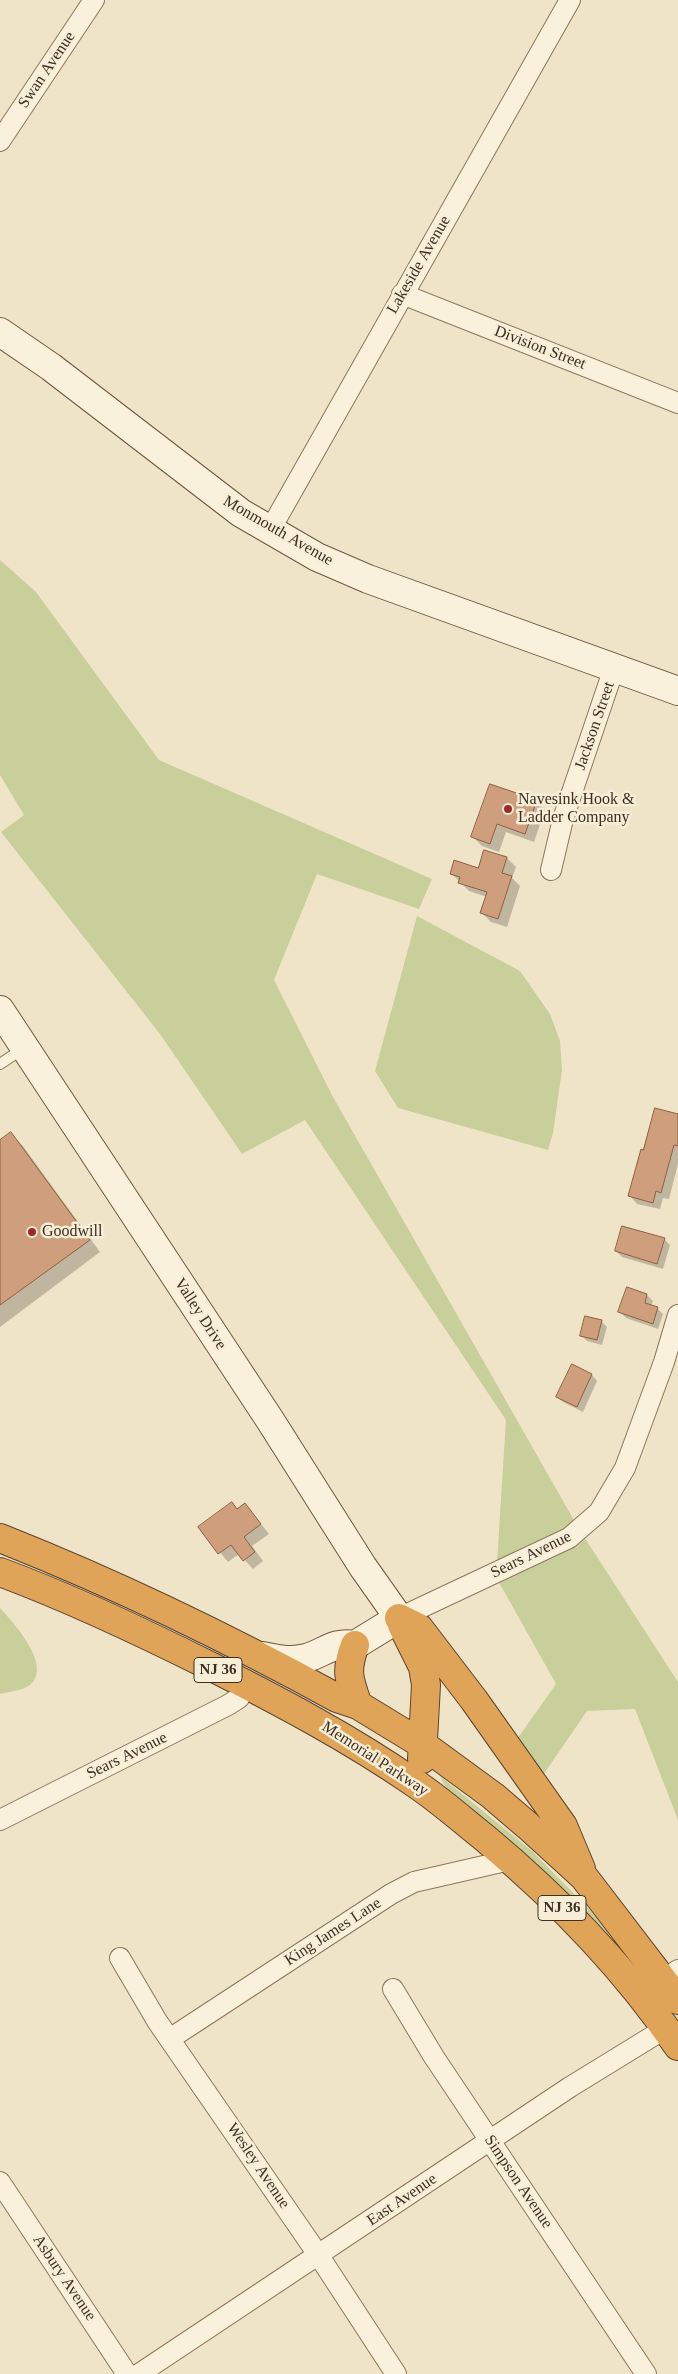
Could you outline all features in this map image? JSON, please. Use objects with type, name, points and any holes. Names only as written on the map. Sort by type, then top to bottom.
[{"type":"highway","name":"Memorial Parkway","points":[[0,1538],[134,1594],[262,1656],[337,1698],[358,1705],[422,1744],[492,1796],[584,1877],[673,1983]]},
{"type":"highway","name":"Memorial Parkway","points":[[0,1572],[105,1615],[315,1720],[425,1790],[510,1860],[595,1940],[672,2037]]},
{"type":"highway","points":[[399,1618],[422,1667],[426,1684],[422,1744],[425,1790]]},
{"type":"highway","points":[[399,1618],[419,1628],[474,1700],[563,1826],[584,1877]]},
{"type":"highway","points":[[355,1645],[349,1661],[348,1675],[358,1705]]},
{"type":"street","name":"Swan Avenue","points":[[0,141],[94,0]]},
{"type":"street","name":"Lakeside Avenue","points":[[270,530],[570,0]]},
{"type":"street","name":"Division Street","points":[[402,294],[678,402]]},
{"type":"street","name":"Monmouth Avenue","points":[[0,332],[51,367],[205,487],[270,530],[317,557],[368,579],[678,690]]},
{"type":"street","name":"Jackson Street","points":[[552,870],[563,819],[614,668]]},
{"type":"street","name":"Valley Drive","points":[[0,1010],[265,1412],[363,1567],[399,1618]]},
{"type":"street","name":"Sears Avenue","points":[[262,1656],[289,1661],[306,1658],[342,1643],[355,1645],[399,1618],[570,1538],[592,1520],[599,1512],[625,1468],[664,1362],[678,1315]]},
{"type":"street","name":"Sears Avenue","points":[[0,1820],[228,1705],[239,1698],[246,1685]]},
{"type":"street","name":"King James Lane","points":[[171,2038],[407,1886],[442,1875],[510,1860]]},
{"type":"street","name":"Wesley Avenue","points":[[120,1958],[157,2021],[171,2038],[319,2256],[396,2374]]},
{"type":"street","name":"Simpson Avenue","points":[[393,1989],[434,2057],[646,2374]]},
{"type":"street","name":"East Avenue","points":[[139,2374],[319,2256],[570,2087],[672,2037]]},
{"type":"street","name":"Asbury Avenue","points":[[0,2182],[127,2374]]},
{"type":"lane","points":[[0,1064],[24,1048]]},
{"type":"green space","points":[[0,560],[36,592],[159,760],[432,879],[419,909],[317,874],[274,980],[333,1097],[579,1529],[678,1682],[678,1820],[635,1709],[587,1711],[541,1778],[515,1742],[556,1684],[496,1577],[506,1420],[305,1120],[242,1154],[160,1034],[1,832],[24,815],[0,775]]},
{"type":"green space","points":[[417,916],[520,971],[550,1014],[560,1041],[562,1070],[553,1133],[548,1150],[398,1108],[375,1071]]},
{"type":"green space","points":[[0,1608],[28,1643],[37,1664],[37,1674],[30,1685],[0,1694]]},
{"type":"green space","points":[[440,1776],[532,1851],[588,1908],[631,1956],[656,1988],[678,2018],[678,2029],[447,1790]]},
{"type":"building","points":[[490,784],[537,800],[525,834],[497,824],[490,844],[471,837]]},
{"type":"building","points":[[484,850],[507,857],[502,873],[512,876],[498,919],[480,913],[487,892],[458,883],[460,877],[450,874],[454,860],[478,868]]},
{"type":"building","points":[[655,1108],[678,1114],[678,1146],[674,1145],[661,1193],[656,1191],[653,1203],[628,1196]]},
{"type":"building","points":[[11,1132],[90,1240],[0,1305],[0,1140]]},
{"type":"building","points":[[622,1226],[665,1238],[657,1264],[615,1251]]},
{"type":"building","points":[[627,1287],[647,1294],[645,1303],[658,1307],[653,1324],[618,1312]]},
{"type":"building","points":[[585,1316],[602,1320],[597,1340],[580,1336]]},
{"type":"building","points":[[572,1364],[592,1374],[577,1407],[556,1397]]},
{"type":"building","points":[[232,1502],[237,1509],[245,1503],[261,1524],[244,1537],[255,1552],[243,1561],[231,1545],[218,1554],[198,1527]]},
{"type":"place","name":"Navesink Hook & Ladder Company","points":[[508,809]]},
{"type":"place","name":"Goodwill","points":[[32,1232]]}]
